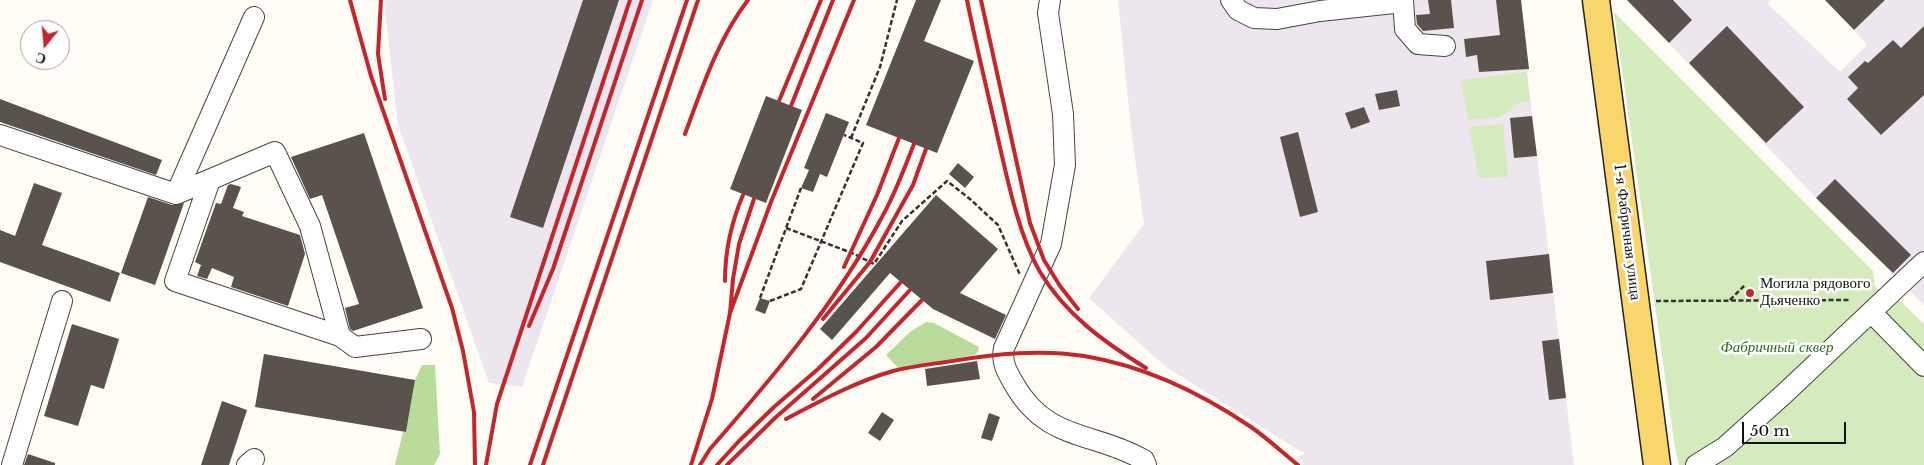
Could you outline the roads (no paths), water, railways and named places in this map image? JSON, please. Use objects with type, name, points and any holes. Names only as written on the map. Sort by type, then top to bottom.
[{"type":"main road","name":"1-я Фабричная улица","points":[[1596,0],[1657,465]]},
{"type":"street","points":[[1050,0],[1048,13],[1064,114],[1065,165],[1051,244],[1002,354],[1008,373],[1024,400],[1047,422],[1068,432],[1128,451],[1144,460],[1146,465]]},
{"type":"street","points":[[1231,0],[1238,10],[1254,18],[1277,19],[1320,11],[1403,1],[1405,28],[1418,44],[1445,46]]},
{"type":"street","points":[[176,194],[254,17]]},
{"type":"street","points":[[0,135],[176,194],[276,152],[310,226],[340,336]]},
{"type":"street","points":[[210,180],[176,281],[340,336],[355,346],[421,339]]},
{"type":"street","points":[[1696,465],[1725,447],[1924,262]]},
{"type":"street","points":[[12,465],[62,301]]},
{"type":"street","points":[[1871,312],[1924,366]]},
{"type":"railway","points":[[350,0],[371,76],[452,308],[463,351],[474,412],[475,465]]},
{"type":"railway","points":[[381,0],[378,54],[385,99]]},
{"type":"railway","points":[[486,465],[497,404],[630,0]]},
{"type":"railway","points":[[529,326],[553,269],[642,0]]},
{"type":"railway","points":[[530,465],[687,0]]},
{"type":"railway","points":[[543,465],[698,0]]},
{"type":"railway","points":[[685,134],[719,47],[748,0]]},
{"type":"railway","points":[[779,101],[821,0]]},
{"type":"railway","points":[[791,106],[833,0]]},
{"type":"railway","points":[[730,313],[771,202],[854,0]]},
{"type":"railway","points":[[967,0],[1009,187],[1019,223],[1032,257],[1050,287],[1074,314],[1101,338],[1146,368]]},
{"type":"railway","points":[[981,0],[1030,223],[1044,260],[1060,286],[1078,309]]},
{"type":"railway","points":[[844,267],[877,195],[899,138]]},
{"type":"railway","points":[[700,465],[710,449],[803,338],[845,279],[887,208],[914,144]]},
{"type":"railway","points":[[823,319],[870,262],[913,185],[926,149]]},
{"type":"railway","points":[[725,281],[729,237],[743,195]]},
{"type":"railway","points":[[691,465],[712,399],[730,313],[739,244],[754,199]]},
{"type":"railway","points":[[717,465],[774,407],[818,369],[856,332],[901,282]]},
{"type":"railway","points":[[727,465],[775,418],[866,338],[910,290]]},
{"type":"railway","points":[[813,399],[876,347],[922,300]]},
{"type":"railway","points":[[786,419],[851,386],[900,369],[1001,354],[1068,354],[1128,367],[1171,382],[1192,392],[1251,427],[1298,465]]},
{"type":"place","name":"Могила рядового Дьяченко","points":[[1750,293]]},
{"type":"park label","name":"Фабричный сквер","points":[[1777,348]]}]
